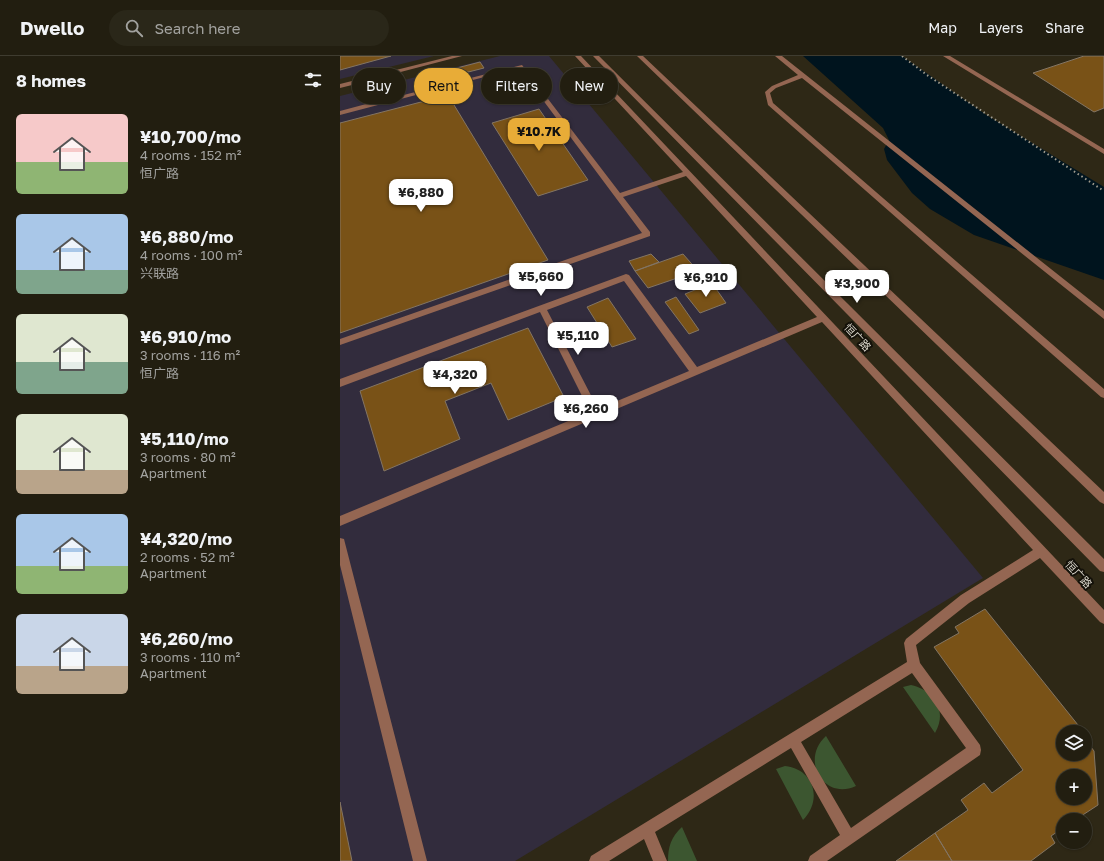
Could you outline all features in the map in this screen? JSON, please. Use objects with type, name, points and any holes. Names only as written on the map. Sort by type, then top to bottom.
[{"type":"street","points":[[424,56],[428,64]]},
{"type":"street","points":[[406,69],[459,56]]},
{"type":"street","name":"恒广路","points":[[578,56],[1104,618]]},
{"type":"street","name":"恒广路","points":[[596,56],[1104,567]]},
{"type":"street","points":[[640,56],[1104,499]]},
{"type":"street","points":[[778,56],[1104,316]]},
{"type":"street","points":[[946,56],[1104,152]]},
{"type":"street","points":[[340,342],[646,234],[520,66],[406,96]]},
{"type":"street","points":[[802,76],[774,87],[767,93],[770,104],[1104,394]]},
{"type":"street","points":[[340,86],[352,83]]},
{"type":"street","points":[[340,113],[374,104]]},
{"type":"street","points":[[619,196],[688,173]]},
{"type":"street","points":[[340,383],[626,277],[695,372]]},
{"type":"street","points":[[542,308],[596,414]]},
{"type":"street","points":[[340,521],[824,318]]},
{"type":"street","points":[[340,542],[420,861]]},
{"type":"street","points":[[815,861],[975,750],[914,665],[910,643],[965,599],[1041,551]]},
{"type":"street","points":[[596,861],[914,665]]},
{"type":"street","points":[[792,740],[849,838]]},
{"type":"street","points":[[647,830],[660,861]]},
{"type":"shaded area","points":[[340,56],[434,56],[385,68],[352,68],[352,76],[340,79]]},
{"type":"shaded area","points":[[500,56],[549,56],[560,69],[560,104],[589,104],[983,578],[515,861],[340,861],[340,96],[352,93],[352,104],[406,104],[406,80],[414,78],[414,104],[473,104],[473,68],[452,68]]},
{"type":"green space","points":[[911,685],[926,692],[932,697],[939,709],[939,725],[935,733],[903,687]]},
{"type":"green space","points":[[826,736],[856,786],[844,789],[834,788],[825,783],[819,775],[815,766],[815,756],[818,745]]},
{"type":"green space","points":[[785,766],[795,768],[803,773],[809,779],[812,787],[814,795],[813,804],[803,820],[776,769]]},
{"type":"green space","points":[[682,827],[697,861],[668,861],[671,842]]},
{"type":"water","points":[[803,56],[902,56],[985,114],[1104,187],[1104,280],[974,235],[930,209],[912,193],[887,160],[884,149],[889,140],[883,128]]},
{"type":"building","points":[[340,56],[391,56],[340,70]]},
{"type":"building","points":[[1084,56],[1104,56],[1104,108],[1094,112],[1033,73]]},
{"type":"building","points":[[480,62],[484,68],[473,71],[473,68],[457,68]]},
{"type":"building","points":[[414,104],[453,104],[548,260],[340,333],[340,123]]},
{"type":"building","points":[[539,109],[588,180],[538,196],[492,123]]},
{"type":"building","points":[[651,254],[659,262],[635,271],[629,261]]},
{"type":"building","points":[[683,254],[698,271],[648,288],[635,271]]},
{"type":"building","points":[[712,283],[726,303],[700,313],[685,294]]},
{"type":"building","points":[[676,297],[699,330],[689,334],[665,302]]},
{"type":"building","points":[[608,298],[636,339],[612,347],[587,307]]},
{"type":"building","points":[[528,328],[564,397],[508,420],[491,383],[445,401],[460,439],[384,471],[360,391]]},
{"type":"building","points":[[985,609],[1078,725],[1056,725],[1056,761],[1092,761],[1092,748],[1094,751],[1098,805],[1086,813],[1056,813],[1056,833],[1051,836],[1055,843],[1031,861],[952,861],[935,833],[968,810],[961,800],[984,783],[992,793],[1023,770],[934,647],[959,633],[955,627]]},
{"type":"building","points":[[340,802],[352,861],[340,861]]},
{"type":"building","points":[[935,833],[952,861],[896,861]]},
{"type":"railway","points":[[902,56],[927,75],[1104,191]]}]
